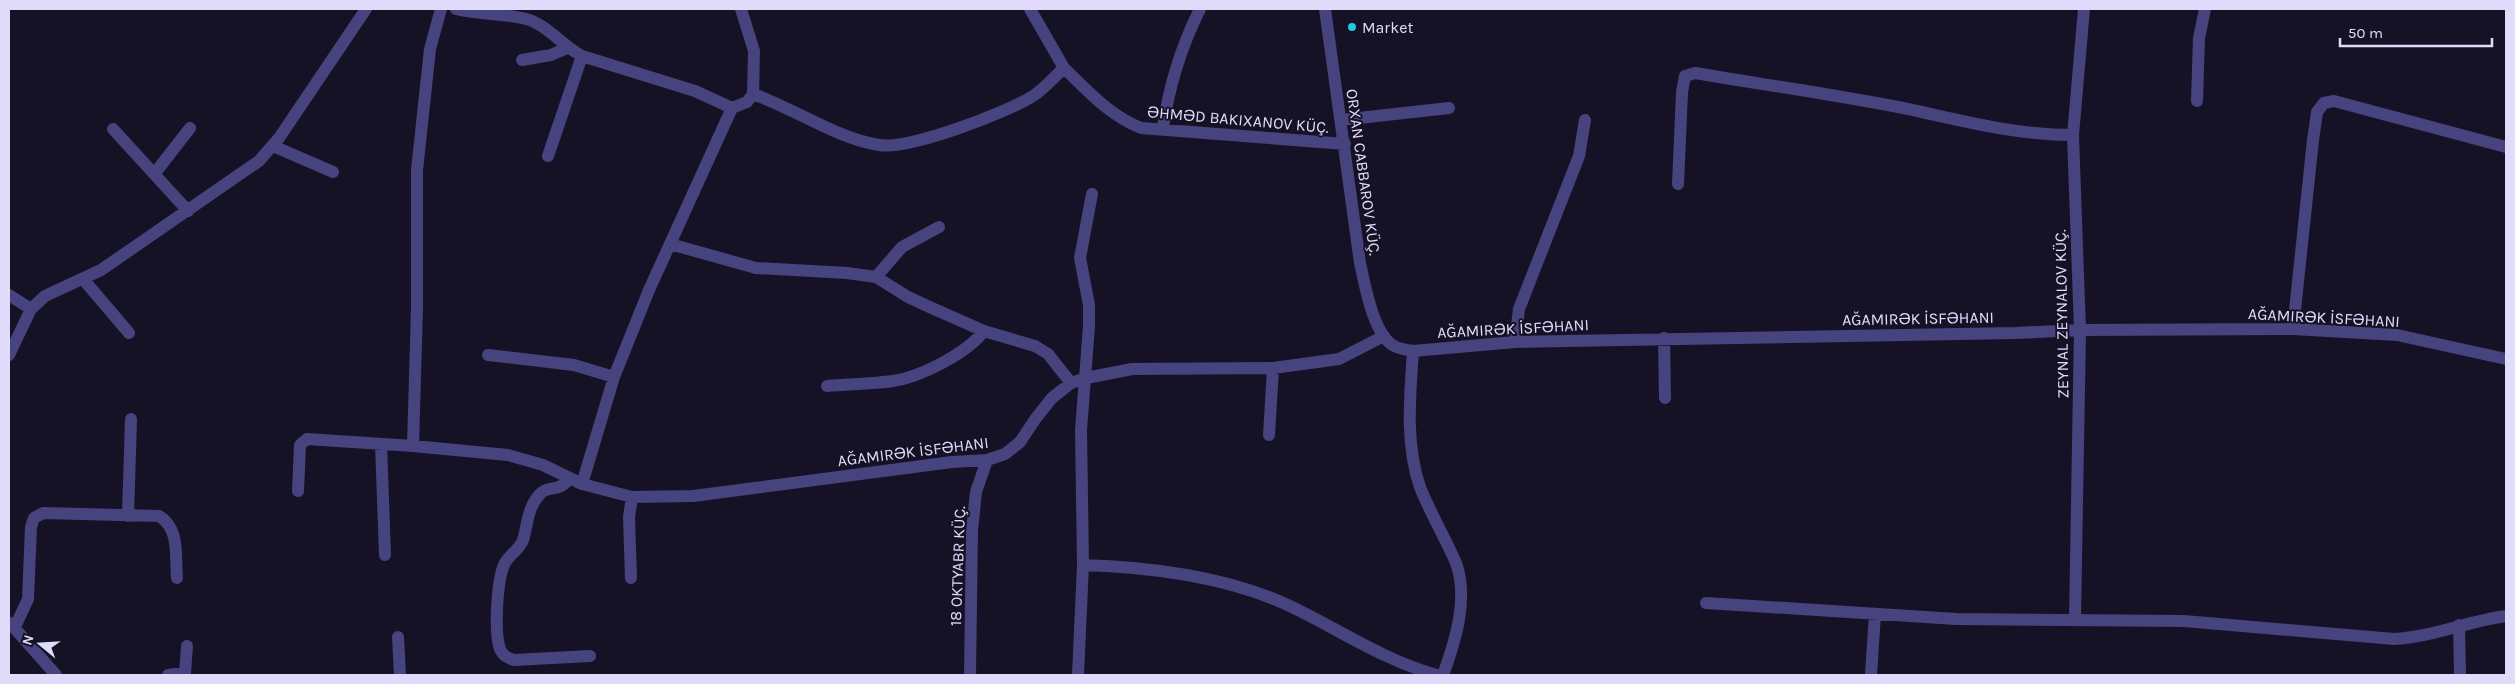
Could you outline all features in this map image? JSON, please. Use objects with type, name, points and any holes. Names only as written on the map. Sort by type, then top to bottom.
[{"type":"street","points":[[9,355],[31,309],[44,296],[100,270],[260,161],[273,146],[366,9]]},
{"type":"street","points":[[413,446],[417,307],[417,170],[430,49],[441,9]]},
{"type":"street","points":[[456,9],[475,14],[527,19],[543,27],[567,48],[582,56],[695,91],[732,108]]},
{"type":"street","points":[[590,656],[514,660],[506,657],[500,650],[497,634],[501,576],[504,563],[520,547],[528,515],[541,493],[546,490],[558,489],[576,481],[614,377],[670,244],[732,108],[747,102],[753,94],[754,50],[741,9]]},
{"type":"street","points":[[1030,9],[1064,68],[1109,110],[1126,122],[1141,128],[1163,128],[1345,144]]},
{"type":"street","points":[[1163,128],[1169,89],[1189,30],[1200,9]]},
{"type":"street","name":"ORXAN CABBAROV KÜÇ.","points":[[1324,9],[1345,144],[1360,264],[1366,292],[1384,336]]},
{"type":"street","name":"ZEYNAL ZEYNALOV KÜÇ.","points":[[2075,619],[2080,330],[2073,135],[2084,9]]},
{"type":"street","points":[[2197,101],[2199,38],[2205,9]]},
{"type":"street","points":[[522,60],[551,56],[567,48]]},
{"type":"street","points":[[548,156],[582,56]]},
{"type":"street","points":[[753,94],[780,104],[856,139],[880,145],[902,145],[990,117],[1034,95],[1064,68]]},
{"type":"street","points":[[1678,184],[1682,92],[1685,76],[1695,73],[1907,109],[2001,130],[2046,135],[2073,135]]},
{"type":"street","points":[[2293,329],[2313,140],[2317,112],[2324,103],[2334,101],[2506,147]]},
{"type":"street","points":[[1341,120],[1449,108]]},
{"type":"street","points":[[1515,342],[1519,309],[1579,156],[1585,120]]},
{"type":"street","points":[[155,173],[190,128]]},
{"type":"street","points":[[113,129],[188,211]]},
{"type":"street","points":[[273,146],[334,172]]},
{"type":"street","points":[[1078,675],[1083,565],[1081,430],[1086,378],[1088,305],[1080,258],[1092,194]]},
{"type":"street","points":[[876,277],[902,247],[939,227]]},
{"type":"street","points":[[670,244],[756,268],[847,273],[876,277],[908,298],[984,331],[1035,346],[1048,354],[1071,383]]},
{"type":"street","points":[[83,279],[129,333]]},
{"type":"street","points":[[9,295],[31,309]]},
{"type":"street","name":"AĞAMIRƏK İSFƏHANI","points":[[298,492],[300,445],[307,439],[508,455],[543,465],[576,481],[632,497],[693,496],[952,462],[987,460],[1005,454],[1020,442],[1052,398],[1071,383],[1086,378],[1132,368],[1273,368],[1338,359],[1384,336],[1393,345],[1413,350],[1515,342],[1664,338],[2015,333],[2080,330],[2293,329],[2397,335],[2506,359]]},
{"type":"street","points":[[827,386],[895,381],[910,376],[960,354],[976,341],[984,331]]},
{"type":"street","points":[[1664,338],[1665,398]]},
{"type":"street","points":[[1413,350],[1409,405],[1413,453],[1420,486],[1456,565],[1460,590],[1456,637],[1443,675]]},
{"type":"street","points":[[488,356],[574,365],[614,377]]},
{"type":"street","points":[[1269,435],[1273,368]]},
{"type":"street","points":[[128,516],[131,419]]},
{"type":"street","points":[[381,444],[385,555]]},
{"type":"street","name":"18 OKTYABR KÜÇ.","points":[[970,675],[972,531],[976,492],[987,460]]},
{"type":"street","points":[[631,578],[629,517],[632,497]]},
{"type":"street","points":[[56,675],[12,624],[28,599],[31,527],[34,518],[43,513],[159,516],[168,521],[174,531],[177,578]]},
{"type":"street","points":[[1083,565],[1110,566],[1176,575],[1242,589],[1288,605],[1404,664],[1437,675]]},
{"type":"street","points":[[1706,602],[1956,619],[2184,621],[2394,640],[2417,638],[2460,625],[2506,616]]},
{"type":"street","points":[[1871,675],[1875,614]]},
{"type":"street","points":[[2460,625],[2460,675]]},
{"type":"street","points":[[398,636],[400,675]]},
{"type":"street","points":[[168,675],[186,673],[187,646]]},
{"type":"place","name":"Market","points":[[1352,27]]}]
